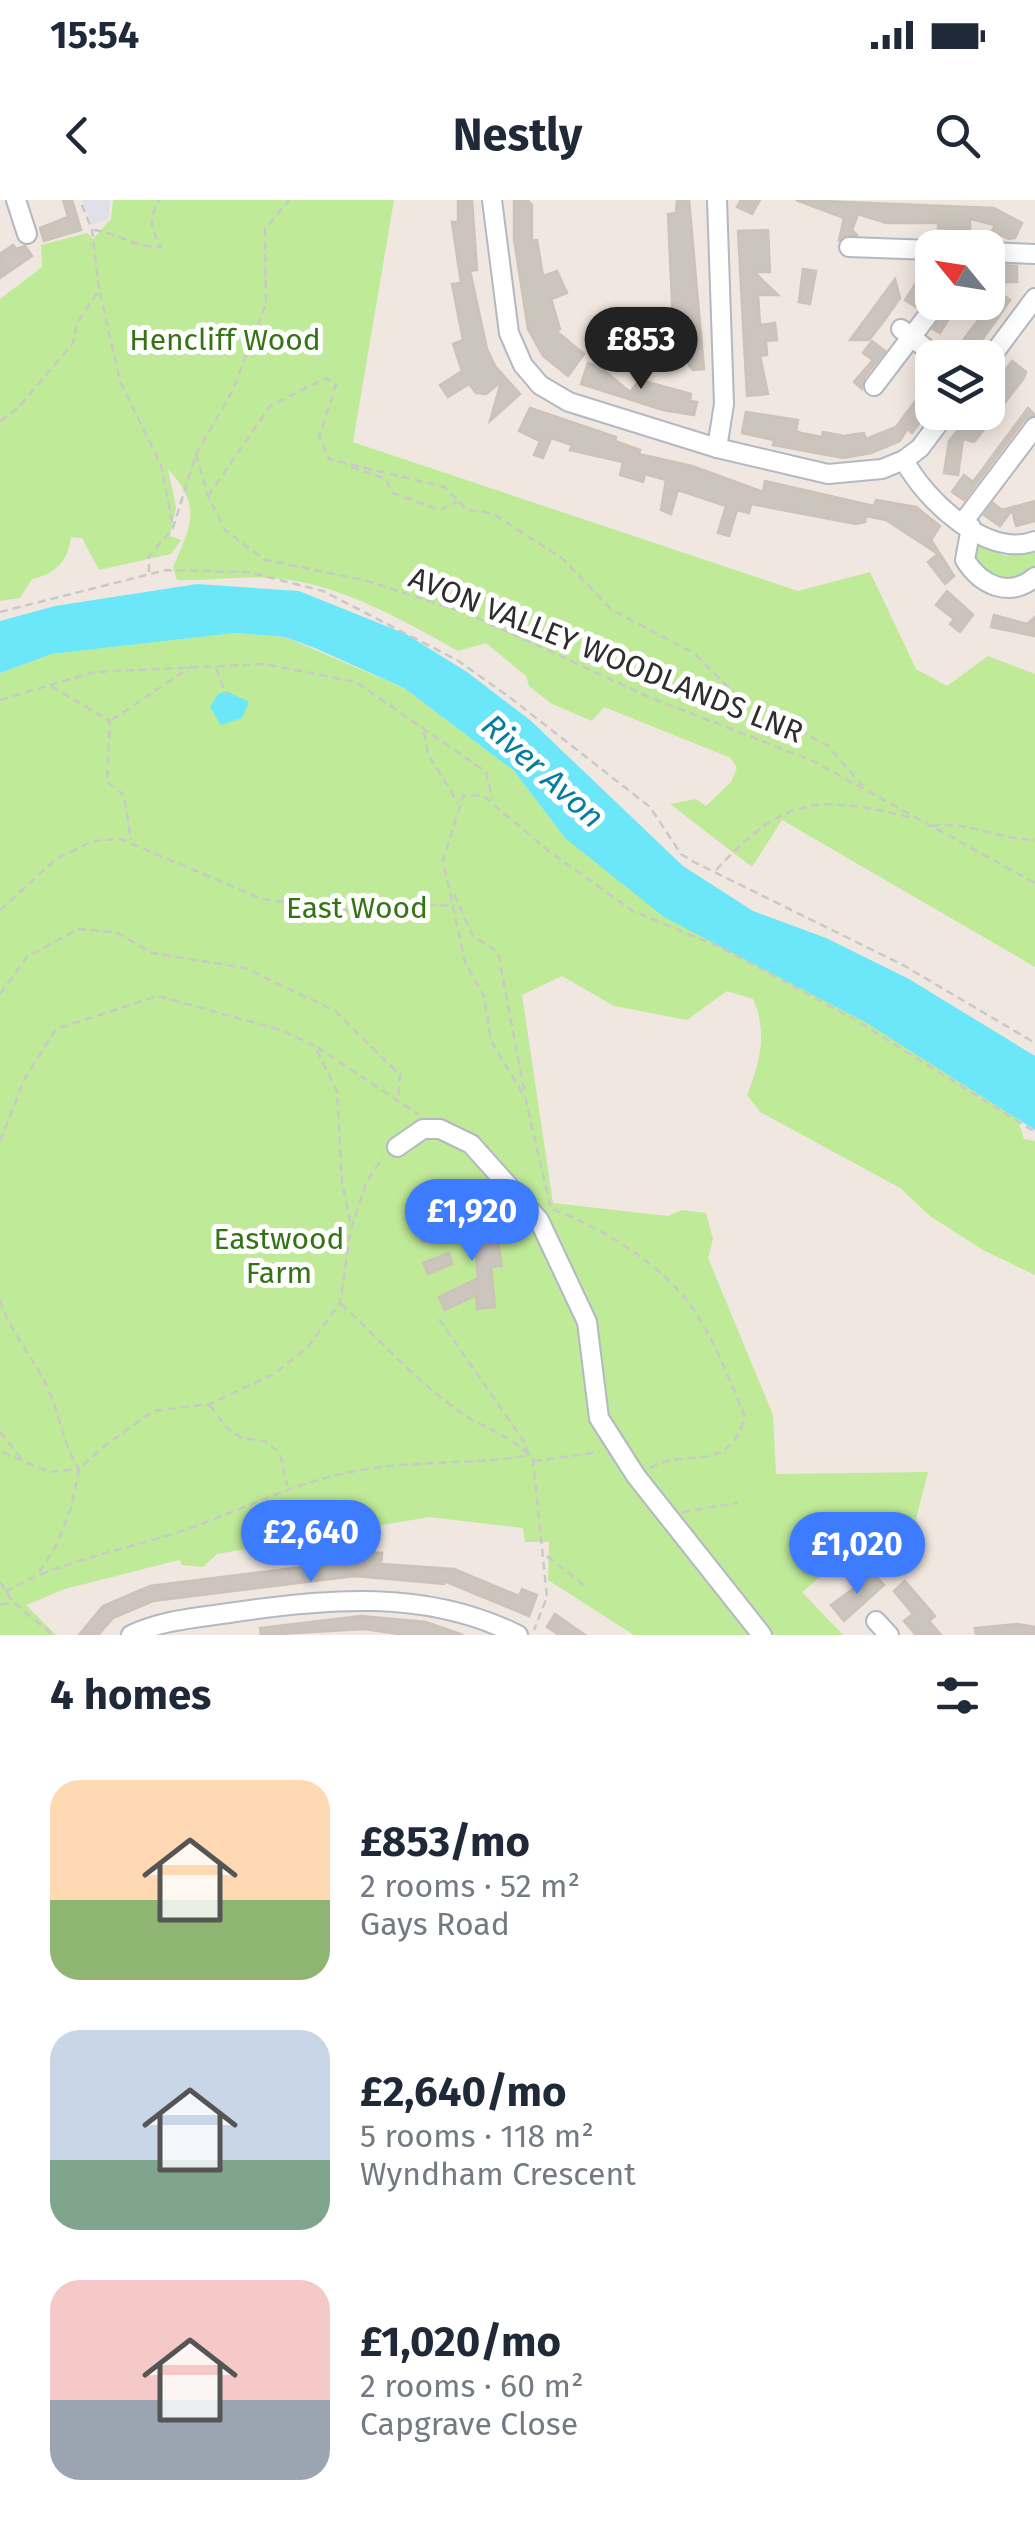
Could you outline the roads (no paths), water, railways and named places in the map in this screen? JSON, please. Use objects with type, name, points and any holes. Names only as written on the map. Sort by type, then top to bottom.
[{"type":"street","points":[[0,206],[8,200]]},
{"type":"street","points":[[16,200],[26,234]]},
{"type":"street","points":[[492,200],[509,334],[523,365],[540,385],[569,402],[717,448],[828,474],[882,468],[904,460],[934,430]]},
{"type":"street","points":[[717,200],[724,404],[717,448]]},
{"type":"street","points":[[849,247],[915,249]]},
{"type":"street","points":[[1005,253],[1035,254]]},
{"type":"street","points":[[1005,340],[1034,303]]},
{"type":"street","points":[[874,386],[906,333],[919,320]]},
{"type":"street","points":[[906,333],[915,340]]},
{"type":"street","points":[[941,528],[963,521],[1035,427]]},
{"type":"street","points":[[904,460],[918,486],[996,543],[1019,547],[1035,541]]},
{"type":"street","points":[[963,521],[965,560],[986,583],[1016,588],[1035,577]]},
{"type":"street","points":[[396,1148],[423,1129],[440,1129],[471,1144],[538,1220],[587,1322],[600,1418],[617,1450],[762,1635]]},
{"type":"street","points":[[131,1635],[152,1624],[378,1599],[471,1616],[518,1635]]},
{"type":"water","name":"River Avon","points":[[197,584],[299,591],[406,634],[467,672],[530,720],[683,866],[753,911],[826,938],[909,979],[1035,1056],[1035,1130],[865,1022],[664,917],[565,838],[514,771],[404,688],[317,649],[285,637],[235,633],[52,654],[0,673],[0,621],[55,606]]},
{"type":"water","points":[[226,691],[249,702],[242,718],[221,725],[210,707],[218,694]]},
{"type":"park label","name":"Hencliff Wood","points":[[225,340]]},
{"type":"park label","name":"East Wood","points":[[357,908]]},
{"type":"park label","name":"Eastwood Farm","points":[[279,1256]]}]
